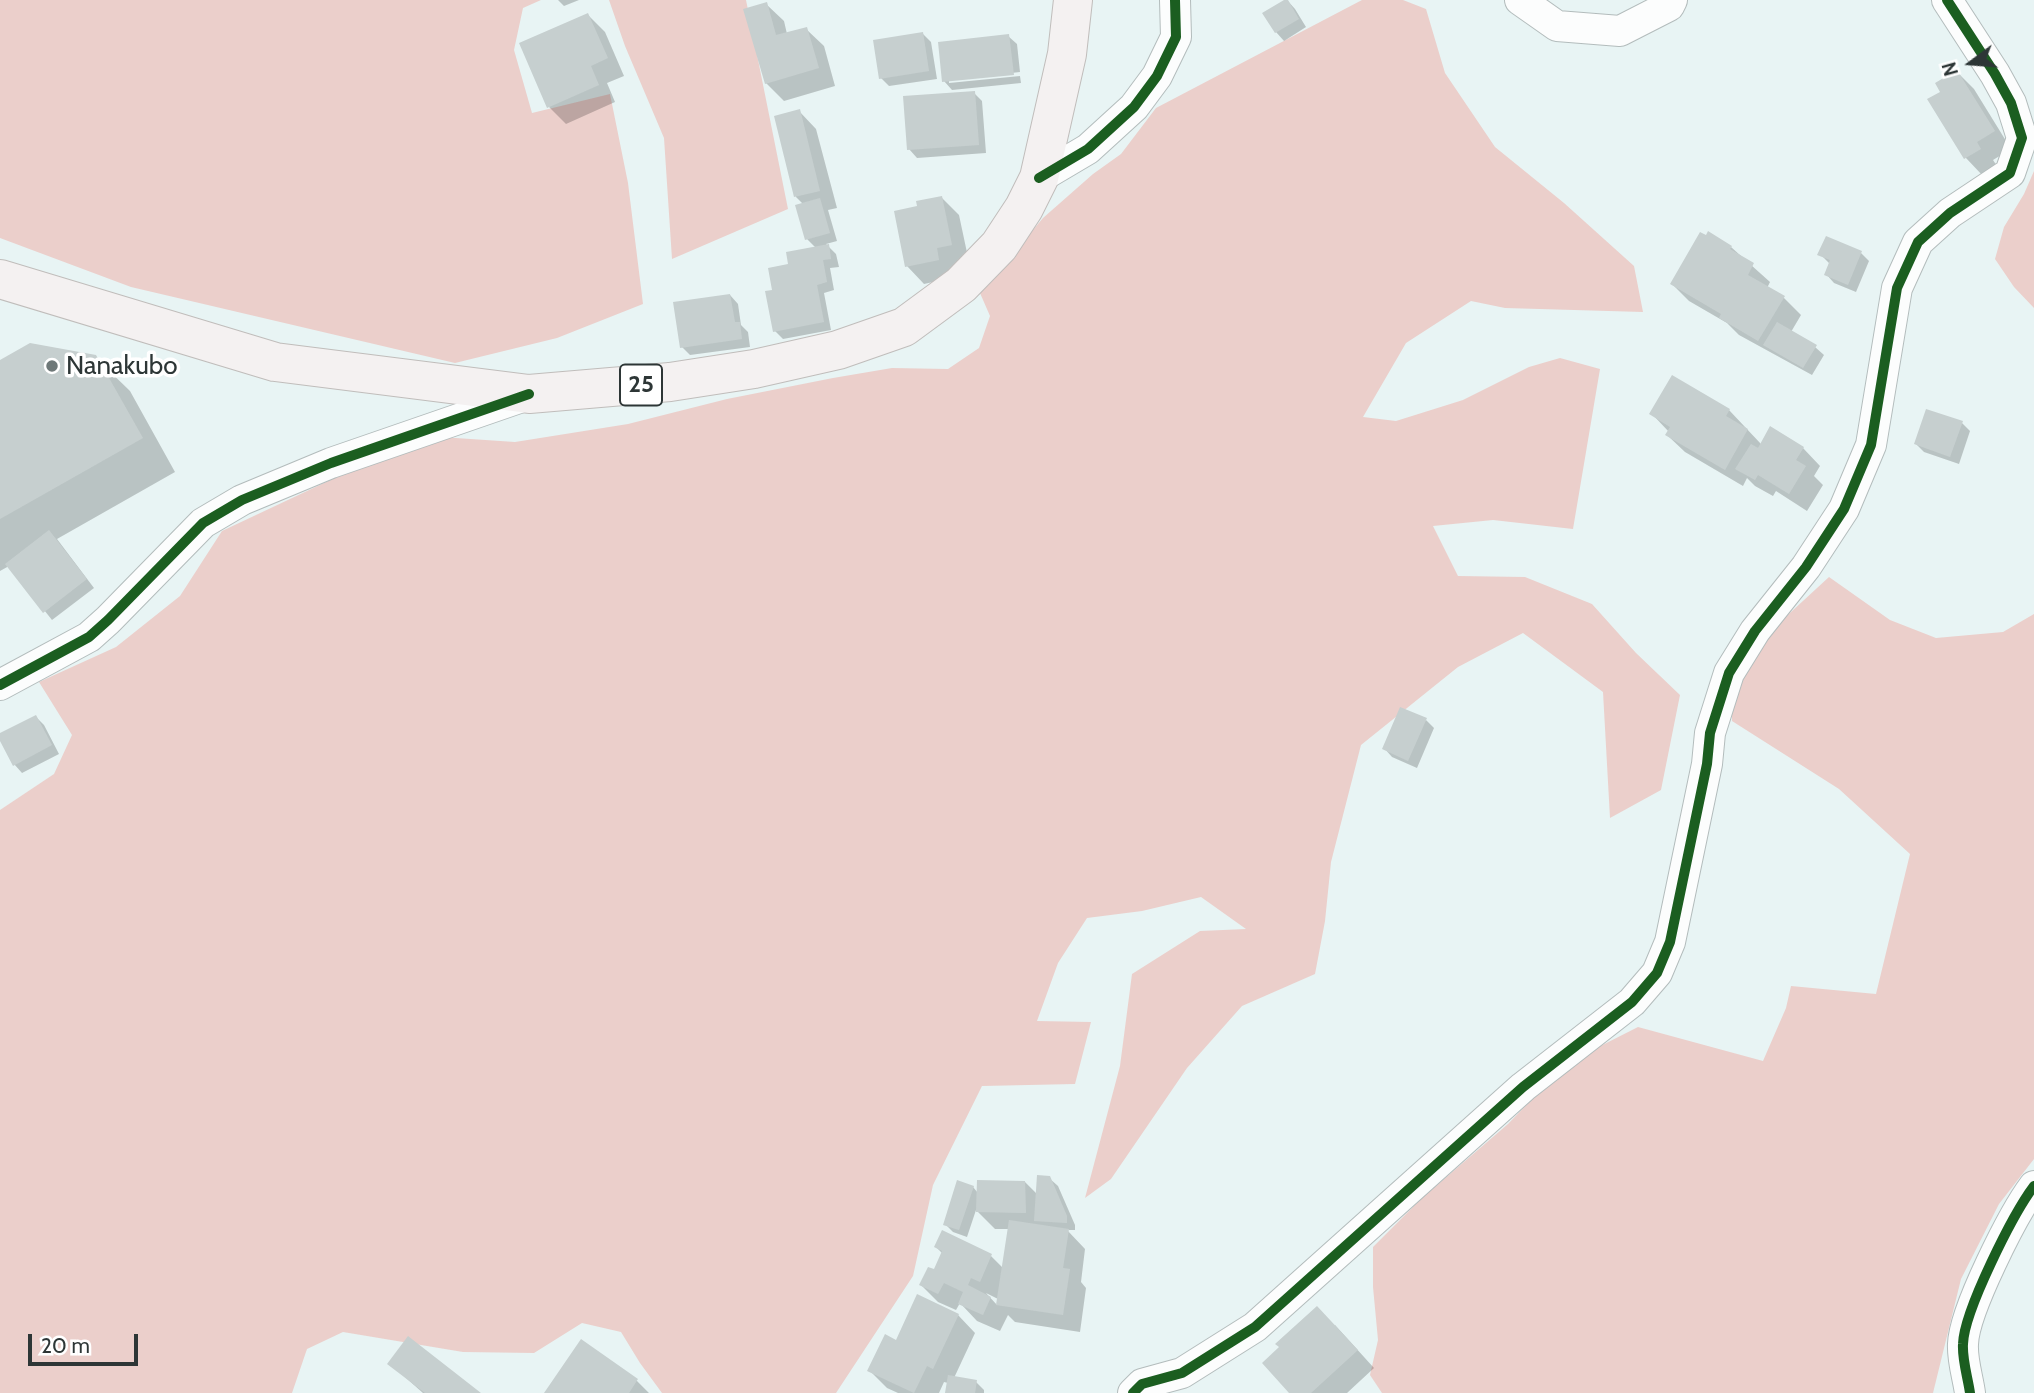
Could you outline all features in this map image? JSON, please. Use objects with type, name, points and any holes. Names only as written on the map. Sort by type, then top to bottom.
[{"type":"main road","name":"25","points":[[0,279],[275,362],[529,394],[670,382],[754,369],[838,350],[904,327],[961,285],[999,246],[1024,208],[1039,178],[1066,54],[1073,0]]},
{"type":"street","points":[[1039,178],[1088,149],[1134,107],[1157,76],[1176,37],[1175,0]]},
{"type":"street","points":[[1520,0],[1557,26],[1619,31],[1669,6],[1672,0]]},
{"type":"street","points":[[1133,1393],[1142,1384],[1182,1373],[1255,1327],[1523,1087],[1632,1002],[1657,973],[1670,942],[1707,764],[1710,733],[1729,673],[1755,631],[1807,567],[1844,509],[1871,445],[1897,288],[1918,242],[1950,213],[2010,173],[2022,138],[2011,103],[1947,0]]},
{"type":"street","points":[[0,685],[89,637],[203,523],[242,500],[331,463],[529,394]]},
{"type":"street","points":[[1970,1393],[1963,1343],[1971,1314],[1999,1246],[2034,1186]]},
{"type":"shaded area","points":[[0,0],[541,0],[523,8],[514,50],[532,113],[610,94],[628,183],[643,304],[557,338],[455,363],[131,287],[0,238]]},
{"type":"shaded area","points":[[609,0],[746,0],[788,209],[672,259],[664,138],[625,46]]},
{"type":"shaded area","points":[[1362,0],[1403,0],[1426,9],[1445,73],[1495,147],[1564,203],[1634,266],[1643,312],[1505,308],[1471,301],[1406,343],[1363,417],[1396,421],[1463,400],[1529,367],[1560,358],[1600,369],[1573,529],[1493,520],[1433,526],[1458,576],[1525,577],[1592,604],[1636,653],[1680,695],[1661,790],[1610,818],[1603,692],[1523,633],[1458,667],[1361,745],[1331,862],[1325,921],[1315,974],[1242,1006],[1187,1068],[1111,1179],[1085,1198],[1120,1066],[1132,974],[1200,931],[1246,929],[1201,897],[1142,911],[1087,918],[1058,963],[1037,1021],[1091,1022],[1075,1084],[982,1086],[933,1185],[913,1276],[836,1393],[662,1393],[621,1332],[582,1323],[534,1353],[463,1352],[343,1332],[307,1349],[292,1393],[0,1393],[0,810],[54,774],[72,735],[39,682],[116,647],[180,596],[222,531],[341,475],[441,437],[515,442],[628,424],[727,399],[892,368],[948,369],[979,348],[990,316],[980,293],[1043,218],[1093,174],[1121,154],[1156,108]]},
{"type":"shaded area","points":[[2034,171],[2034,308],[2014,287],[1995,259],[2004,227]]},
{"type":"shaded area","points":[[1829,577],[1890,620],[1936,638],[2003,632],[2034,614],[2034,1159],[1999,1204],[1961,1279],[1933,1393],[1382,1393],[1370,1375],[1378,1340],[1373,1287],[1373,1247],[1422,1198],[1508,1124],[1567,1063],[1638,1027],[1763,1061],[1786,1008],[1791,986],[1876,994],[1910,854],[1839,789],[1732,721],[1732,701],[1766,635]]},
{"type":"building","points":[[1288,0],[1299,19],[1275,33],[1262,13]]},
{"type":"building","points":[[767,2],[776,35],[807,27],[819,68],[765,84],[743,9]]},
{"type":"building","points":[[588,13],[608,58],[591,66],[599,85],[547,108],[519,43]]},
{"type":"building","points":[[923,32],[929,71],[879,79],[873,40]]},
{"type":"building","points":[[1009,34],[1014,75],[942,82],[938,42]]},
{"type":"building","points":[[1957,70],[1995,131],[1977,142],[1981,149],[1964,159],[1927,99],[1940,92],[1935,83]]},
{"type":"building","points":[[975,91],[979,145],[907,150],[903,96]]},
{"type":"building","points":[[800,109],[820,191],[794,197],[774,116]]},
{"type":"building","points":[[942,196],[952,245],[937,248],[939,260],[905,267],[894,211],[917,206],[916,201]]},
{"type":"building","points":[[820,198],[830,233],[805,240],[795,205]]},
{"type":"building","points":[[1708,231],[1732,246],[1730,249],[1754,263],[1748,275],[1785,296],[1758,341],[1719,318],[1721,314],[1670,284],[1700,232],[1706,235]]},
{"type":"building","points":[[1826,236],[1862,251],[1848,285],[1824,275],[1830,260],[1817,255]]},
{"type":"building","points":[[829,244],[831,259],[823,260],[827,282],[817,285],[824,322],[773,332],[765,291],[772,290],[768,268],[788,264],[786,252]]},
{"type":"building","points":[[730,294],[735,322],[740,322],[742,339],[680,348],[673,302]]},
{"type":"building","points":[[1777,322],[1817,345],[1803,368],[1763,345]]},
{"type":"building","points":[[30,343],[96,355],[143,438],[0,519],[0,360]]},
{"type":"building","points":[[1672,375],[1730,409],[1726,416],[1748,429],[1725,470],[1665,435],[1670,427],[1649,414]]},
{"type":"building","points":[[1926,409],[1963,421],[1950,457],[1914,444]]},
{"type":"building","points":[[1770,426],[1804,447],[1796,460],[1806,466],[1789,494],[1758,475],[1755,480],[1735,469],[1751,444],[1758,448]]},
{"type":"building","points":[[49,530],[87,579],[43,613],[5,564]]},
{"type":"building","points":[[1400,707],[1427,718],[1408,761],[1382,749]]},
{"type":"building","points":[[36,715],[52,745],[13,766],[0,741],[0,733]]},
{"type":"building","points":[[1037,1175],[1050,1176],[1067,1216],[1067,1223],[1034,1221]]},
{"type":"building","points":[[957,1180],[974,1186],[959,1230],[943,1225]]},
{"type":"building","points":[[977,1180],[1025,1181],[1026,1213],[976,1212]]},
{"type":"building","points":[[1009,1220],[1069,1229],[1063,1268],[1070,1269],[1063,1315],[996,1305]]},
{"type":"building","points":[[942,1230],[992,1254],[980,1282],[971,1278],[968,1285],[991,1297],[983,1315],[958,1304],[963,1292],[944,1283],[938,1294],[919,1285],[928,1267],[934,1269],[942,1251],[934,1247]]},
{"type":"building","points":[[917,1294],[959,1314],[933,1369],[927,1366],[914,1393],[867,1371],[885,1334],[896,1340]]},
{"type":"building","points":[[1317,1306],[1358,1350],[1311,1393],[1289,1393],[1262,1363],[1279,1347],[1275,1344]]},
{"type":"building","points":[[408,1336],[481,1393],[425,1393],[387,1364]]},
{"type":"building","points":[[581,1339],[638,1379],[629,1393],[544,1393]]},
{"type":"building","points":[[948,1375],[977,1380],[975,1393],[945,1393]]},
{"type":"cycle path","points":[[1039,178],[1088,149],[1134,107],[1157,76],[1176,37],[1175,0]]},
{"type":"cycle path","points":[[1133,1393],[1142,1384],[1182,1373],[1255,1327],[1523,1087],[1632,1002],[1657,973],[1670,942],[1707,764],[1710,733],[1729,673],[1755,631],[1806,567],[1844,509],[1871,445],[1897,288],[1918,242],[1950,213],[2010,173],[2022,138],[2011,103],[1947,0]]},
{"type":"cycle path","points":[[0,685],[89,637],[203,523],[242,500],[331,463],[529,394]]},
{"type":"cycle path","points":[[1970,1393],[1964,1363],[1965,1329],[1991,1263],[2034,1186]]},
{"type":"place","name":"Nanakubo","points":[[52,366]]}]
